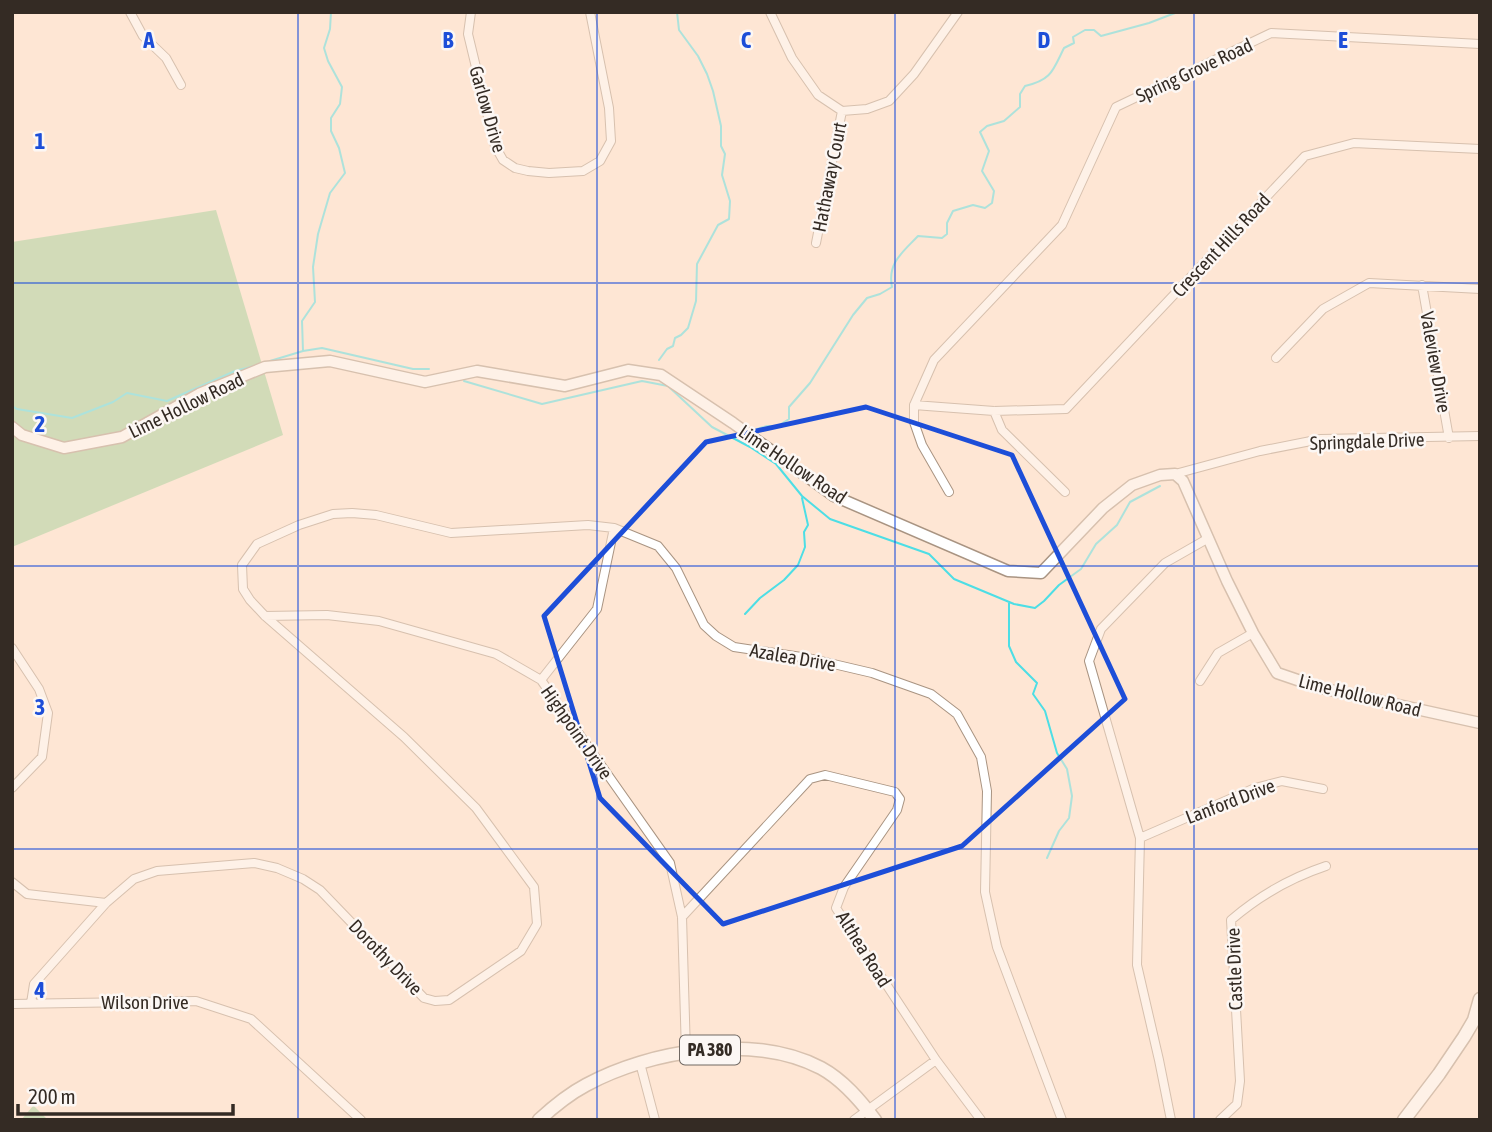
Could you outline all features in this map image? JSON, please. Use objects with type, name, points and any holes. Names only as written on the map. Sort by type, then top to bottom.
[{"type":"main road","points":[[1404,1120],[1478,1022],[1480,999]]},
{"type":"main road","name":"PA 380","points":[[539,1120],[553,1114],[585,1085],[620,1070],[686,1053],[731,1049],[754,1050],[795,1058],[828,1072],[849,1089],[871,1115]]},
{"type":"street","points":[[130,12],[142,36],[166,58],[181,85]]},
{"type":"street","name":"Garlow Drive","points":[[471,12],[468,34],[495,146],[503,160],[515,168],[549,173],[583,172],[600,161],[611,141],[609,108],[590,12]]},
{"type":"street","points":[[770,12],[792,58],[818,95],[842,111],[867,109],[889,101],[914,74],[958,12]]},
{"type":"street","name":"Spring Grove Road","points":[[914,405],[934,360],[1062,225],[1116,107],[1271,33],[1480,44]]},
{"type":"street","name":"Hathaway Court","points":[[816,243],[842,111]]},
{"type":"street","name":"Crescent Hills Road","points":[[914,405],[994,411],[1066,409],[1305,156],[1354,143],[1480,149]]},
{"type":"street","points":[[1276,358],[1323,309],[1369,283],[1480,289]]},
{"type":"street","name":"Valeview Drive","points":[[1422,285],[1449,438]]},
{"type":"street","name":"Lime Hollow Road","points":[[12,427],[22,435],[64,448],[122,437],[199,394],[265,367],[330,361],[425,382],[477,371],[565,386],[628,370],[661,375],[834,496],[1008,572],[1041,573],[1103,508],[1132,485],[1160,475],[1175,474],[1183,481],[1253,633],[1277,673],[1321,688],[1480,723]]},
{"type":"street","points":[[914,405],[914,422],[922,445],[949,492]]},
{"type":"street","points":[[994,411],[1002,430],[1065,492]]},
{"type":"street","name":"Springdale Drive","points":[[1175,474],[1260,451],[1321,439],[1480,436]]},
{"type":"street","name":"Azalea Drive","points":[[265,616],[243,589],[242,565],[257,544],[299,525],[333,514],[376,515],[451,533],[588,525],[614,528],[658,546],[676,568],[704,625],[734,647],[808,658],[872,673],[931,694],[957,714],[981,757],[987,791],[985,892],[997,947],[1062,1120]]},
{"type":"street","points":[[541,680],[597,609],[614,528]]},
{"type":"street","points":[[1171,1120],[1137,965],[1140,838],[1089,661],[1101,629],[1165,563],[1208,539]]},
{"type":"street","name":"Highpoint Drive","points":[[265,616],[327,615],[379,621],[496,654],[541,680],[670,863],[682,917],[686,1053]]},
{"type":"street","name":"Dorothy Drive","points":[[31,1003],[34,985],[106,903],[134,878],[157,871],[254,863],[303,878],[320,890],[424,998],[435,1001],[449,1000],[521,951],[537,924],[534,887],[476,808],[404,737],[265,616]]},
{"type":"street","points":[[1200,681],[1218,653],[1253,633]]},
{"type":"street","points":[[12,649],[39,689],[48,713],[42,757],[12,788]]},
{"type":"street","name":"Althea Road","points":[[682,917],[810,779],[825,775],[895,792],[900,799],[897,810],[844,887],[836,908],[936,1060],[981,1120]]},
{"type":"street","name":"Lanford Drive","points":[[1140,838],[1255,788],[1282,781],[1323,789]]},
{"type":"street","name":"Castle Drive","points":[[1220,1120],[1237,1104],[1240,1081],[1231,920],[1252,902],[1280,886],[1326,866]]},
{"type":"street","points":[[12,882],[27,894],[106,903]]},
{"type":"street","name":"Wilson Drive","points":[[12,1004],[196,1001],[251,1019],[361,1120]]},
{"type":"street","points":[[853,1120],[871,1115],[936,1060]]},
{"type":"street","points":[[640,1063],[655,1120]]},
{"type":"highlighted area","points":[[866,407],[1012,455],[1125,699],[962,846],[723,924],[600,798],[544,616],[706,442]]},
{"type":"green space","points":[[216,210],[283,435],[12,547],[12,242]]},
{"type":"green space","points":[[34,1106],[48,1120],[21,1120]]},
{"type":"waterway","points":[[303,351],[302,321],[315,302],[313,267],[318,234],[330,193],[345,173],[339,148],[331,131],[331,118],[340,104],[342,87],[324,48],[330,29],[331,12]]},
{"type":"waterway","points":[[659,360],[667,349],[673,346],[675,338],[688,328],[696,301],[697,264],[718,225],[729,219],[730,201],[722,175],[725,154],[721,146],[721,126],[713,91],[698,56],[679,30],[677,12]]},
{"type":"waterway","points":[[757,429],[778,426],[789,419],[789,407],[810,383],[853,315],[867,298],[892,287],[894,265],[918,236],[942,238],[947,234],[947,223],[953,211],[973,205],[985,208],[992,203],[994,191],[982,171],[989,151],[980,132],[987,126],[1004,121],[1020,107],[1020,94],[1025,86],[1041,81],[1050,73],[1064,48],[1074,43],[1073,37],[1085,30],[1094,30],[1101,36],[1183,12]]},
{"type":"waterway","points":[[270,361],[322,348],[413,369],[429,369]]},
{"type":"waterway","points":[[12,406],[72,418],[113,402],[127,393],[167,401],[235,371],[258,365]]},
{"type":"waterway","points":[[464,381],[542,404],[642,381],[668,386],[712,427],[776,464],[802,496],[830,519],[929,554],[954,579],[1014,604],[1035,608],[1081,569],[1096,544],[1117,525],[1130,502],[1160,486]]},
{"type":"waterway","points":[[729,436],[738,434]]},
{"type":"waterway","points":[[745,614],[798,565],[805,547],[804,532],[808,525],[802,498]]},
{"type":"waterway","points":[[1009,602],[1009,646],[1016,662],[1037,683],[1033,694],[1045,711],[1057,753],[1067,769],[1072,796],[1069,818],[1059,831],[1047,858]]}]
